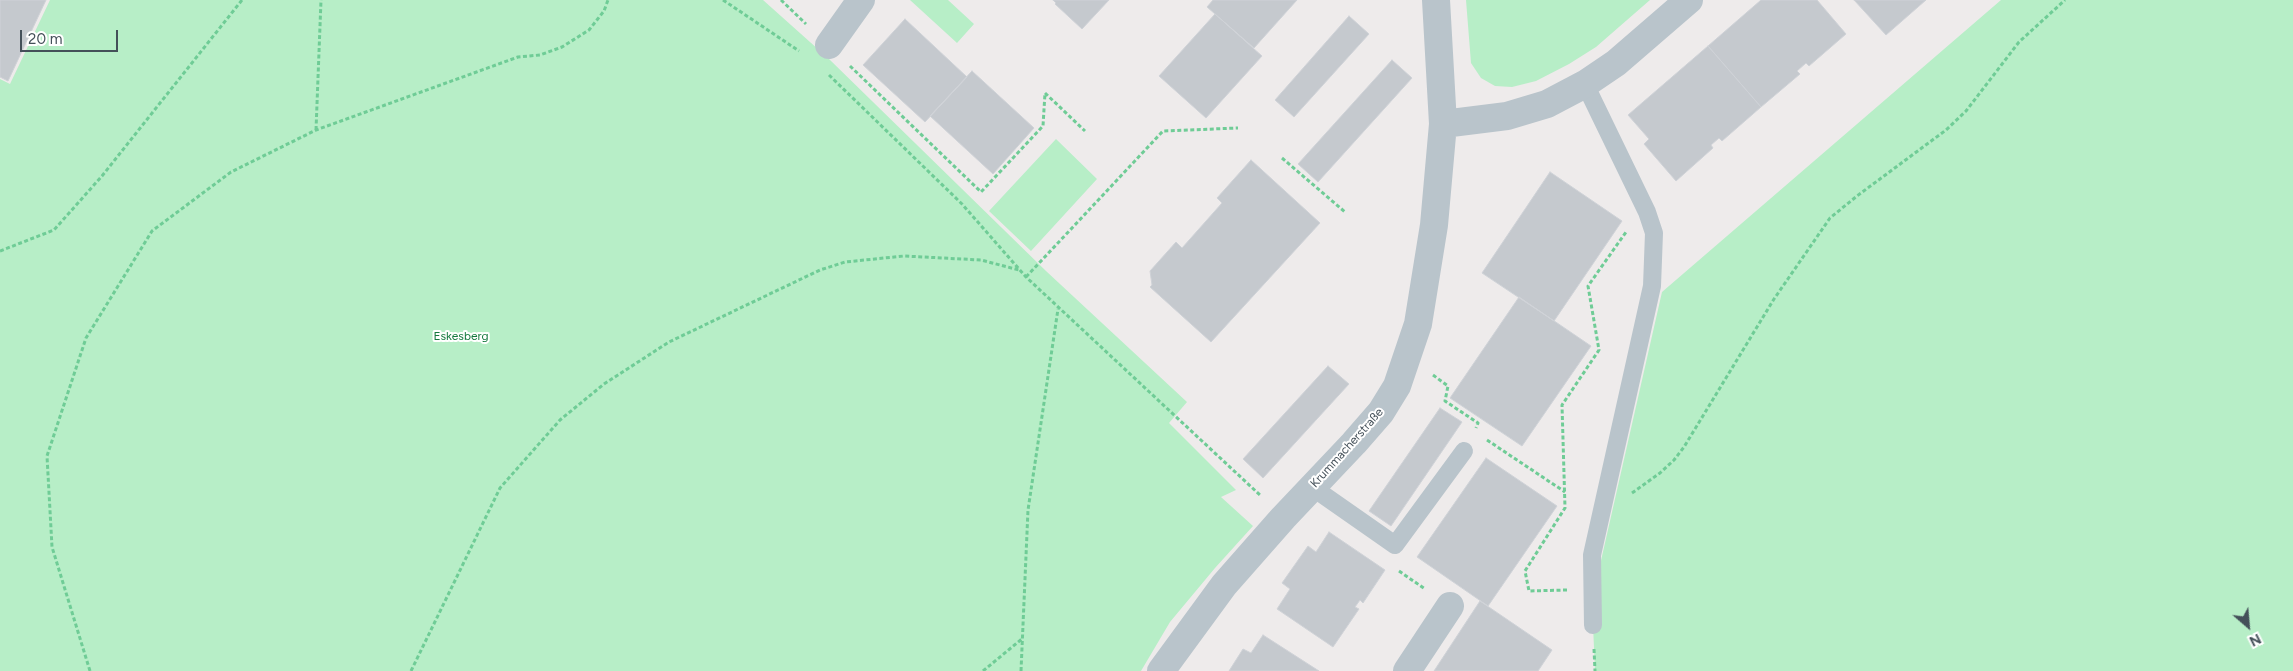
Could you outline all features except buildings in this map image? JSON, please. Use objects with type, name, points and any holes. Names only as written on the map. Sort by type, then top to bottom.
[{"type":"street","points":[[826,57],[861,0]]},
{"type":"street","name":"Krummacherstraße","points":[[1160,671],[1224,585],[1381,412],[1398,386],[1418,324],[1434,225],[1442,124],[1436,0]]},
{"type":"street","points":[[1442,124],[1507,116],[1547,104],[1585,84],[1616,63],[1689,0]]},
{"type":"street","points":[[1407,671],[1450,606]]},
{"type":"lane","points":[[1585,84],[1647,212],[1654,232],[1652,286],[1592,555],[1593,624]]},
{"type":"lane","points":[[1312,487],[1395,545],[1464,451]]},
{"type":"path","points":[[0,252],[54,230],[102,176],[242,0]]},
{"type":"path","points":[[316,130],[322,0]]},
{"type":"path","points":[[90,671],[52,547],[47,456],[86,338],[152,231],[231,172],[316,130],[518,57],[540,55],[562,47],[589,30],[604,11],[608,0]]},
{"type":"path","points":[[723,0],[801,52]]},
{"type":"path","points":[[1601,511],[1646,484],[1674,460],[1774,299],[1830,218],[1946,130],[1966,111],[2019,42],[2065,0]]},
{"type":"path","points":[[826,57],[981,192],[1043,126],[1045,93],[1085,131]]},
{"type":"path","points":[[826,57],[962,204],[1019,270],[1283,518]]},
{"type":"path","points":[[1026,277],[1163,131],[1238,128]]},
{"type":"path","points":[[1282,158],[1345,212]]},
{"type":"path","points":[[1592,589],[1529,592],[1524,571],[1565,508],[1562,405],[1599,350],[1588,286],[1636,218],[1647,212]]},
{"type":"path","points":[[410,671],[500,488],[560,420],[604,384],[669,342],[820,270],[845,262],[904,256],[981,260],[1019,270]]},
{"type":"path","points":[[1021,671],[1024,638],[1028,510],[1058,308]]},
{"type":"path","points":[[1408,357],[1448,386],[1445,401],[1478,423],[1474,432]]},
{"type":"path","points":[[1480,436],[1565,492]]},
{"type":"path","points":[[1395,545],[1389,565],[1450,606]]},
{"type":"path","points":[[983,671],[1024,638]]},
{"type":"green space","name":"Eskesberg","points":[[50,0],[763,0],[829,59],[1046,271],[1187,402],[1169,423],[1236,490],[1221,497],[1253,526],[1170,622],[1141,671],[0,671],[0,79],[10,84]]},
{"type":"green space","points":[[910,0],[948,0],[974,24],[957,43]]},
{"type":"green space","points":[[1466,0],[1650,0],[1596,47],[1536,81],[1512,87],[1495,86],[1481,78],[1471,63]]},
{"type":"green space","points":[[2001,0],[2293,0],[2293,671],[1595,671],[1593,625],[1600,565],[1662,292]]},
{"type":"green space","points":[[1056,139],[1097,179],[1031,251],[989,211]]}]
